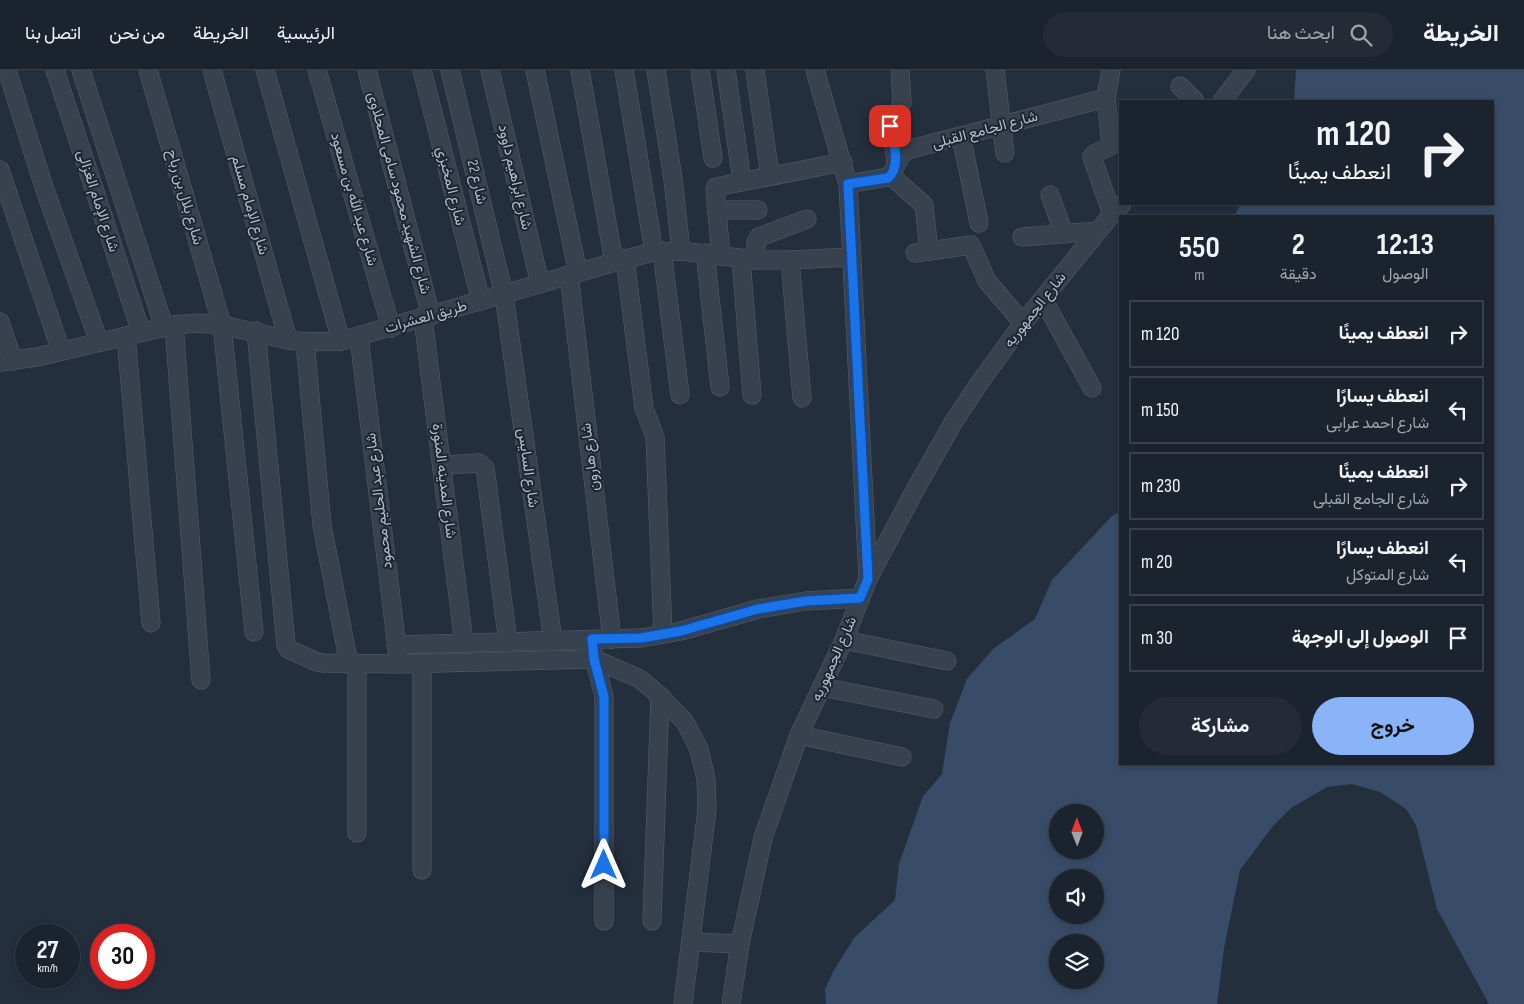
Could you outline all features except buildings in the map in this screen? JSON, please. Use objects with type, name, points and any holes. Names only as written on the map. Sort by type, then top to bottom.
[{"type":"street","points":[[7,70],[45,190],[99,342]]},
{"type":"street","name":"شارع الإمام الغزالى","points":[[55,70],[134,334],[151,623]]},
{"type":"street","points":[[81,70],[169,326],[201,680]]},
{"type":"street","name":"شارع بلال بن رباح","points":[[148,70],[222,325],[254,632]]},
{"type":"street","name":"شارع الإمام مسلم","points":[[212,70],[288,340]]},
{"type":"street","points":[[265,70],[341,342]]},
{"type":"street","name":"شارع عبد الله بن مسعود","points":[[317,70],[391,328]]},
{"type":"street","name":"شارع الشهيد محمود سامى المحلاوى","points":[[367,70],[427,317]]},
{"type":"street","name":"شارع ابراهيم داوود","points":[[490,70],[540,284]]},
{"type":"street","name":"شارع هارون","points":[[535,70],[573,274],[612,639]]},
{"type":"street","points":[[580,70],[620,260],[644,408],[656,437],[664,634]]},
{"type":"street","points":[[624,70],[658,252],[680,394]]},
{"type":"street","points":[[656,70],[673,179],[681,251]]},
{"type":"street","points":[[700,70],[713,158]]},
{"type":"street","points":[[726,70],[742,182]]},
{"type":"street","points":[[755,70],[770,176]]},
{"type":"street","points":[[815,70],[848,184],[868,579]]},
{"type":"street","points":[[900,70],[902,103],[890,126],[893,169],[924,205],[922,252],[971,245],[989,285],[1023,324]]},
{"type":"street","points":[[995,70],[1005,153]]},
{"type":"street","points":[[1111,70],[1106,98],[1110,146],[1094,154],[1092,158],[1117,209]]},
{"type":"street","points":[[1223,100],[1246,70]]},
{"type":"street","points":[[423,74],[453,71]]},
{"type":"street","name":"شارع 22","points":[[453,71],[504,294]]},
{"type":"street","name":"شارع المخبزي","points":[[423,74],[480,302]]},
{"type":"street","points":[[1180,86],[1194,100]]},
{"type":"street","name":"شارع الجامع القبلى","points":[[848,184],[893,169],[906,150],[1106,98]]},
{"type":"street","points":[[961,136],[979,223]]},
{"type":"street","points":[[720,387],[713,255],[716,210],[714,190],[716,187],[843,162]]},
{"type":"street","points":[[0,170],[61,351]]},
{"type":"street","points":[[1050,195],[1064,234]]},
{"type":"street","name":"شارع الجمهوريه","points":[[731,1004],[740,944],[764,838],[800,736],[844,640],[868,579],[953,423],[980,382],[1023,324],[1117,209]]},
{"type":"street","points":[[716,210],[758,210]]},
{"type":"street","points":[[752,395],[749,260],[759,238],[807,219]]},
{"type":"street","points":[[1022,236],[1098,231]]},
{"type":"street","name":"طريق العشرات","points":[[6,362],[169,326],[198,323],[256,331],[288,340],[341,342],[620,260],[658,252],[681,251],[749,260],[852,257]]},
{"type":"street","points":[[790,260],[802,398]]},
{"type":"street","name":"شارع السايس","points":[[504,294],[553,641]]},
{"type":"street","points":[[1043,299],[1092,388]]},
{"type":"street","name":"شارع المدينه المنورة","points":[[427,317],[442,465],[464,643]]},
{"type":"street","points":[[0,322],[6,362]]},
{"type":"street","points":[[256,331],[286,646],[292,652],[316,662],[353,664],[594,659],[640,678],[685,722],[699,749],[706,778],[707,809],[683,1004]]},
{"type":"street","name":"شارع عبد الحليم محمود","points":[[359,337],[399,664]]},
{"type":"street","points":[[305,342],[322,525],[353,664],[357,833]]},
{"type":"street","points":[[442,465],[479,463],[485,468],[508,642]]},
{"type":"street","points":[[396,645],[641,638],[664,634],[758,609],[806,601],[860,598]]},
{"type":"street","points":[[592,639],[594,659],[604,697],[604,921]]},
{"type":"street","points":[[844,640],[947,661]]},
{"type":"street","points":[[422,663],[422,870]]},
{"type":"street","points":[[822,687],[934,709]]},
{"type":"street","points":[[652,921],[660,696]]},
{"type":"street","points":[[800,736],[902,758]]},
{"type":"street","points":[[691,942],[740,944]]},
{"type":"water","points":[[1296,70],[1524,70],[1524,1004],[1489,1004],[1437,909],[1416,825],[1406,809],[1380,792],[1352,784],[1327,787],[1291,808],[1273,826],[1240,870],[1224,948],[1217,1004],[826,1004],[825,989],[854,938],[895,900],[899,864],[923,796],[942,774],[950,723],[967,679],[993,649],[1035,619],[1052,580],[1112,516],[1119,512],[1119,765],[1494,765],[1494,215],[1235,215],[1240,205],[1494,205],[1494,100],[1294,100]]},
{"type":"route","points":[[604,865],[604,697],[603,687],[594,659],[592,639],[641,638],[681,631],[758,609],[806,601],[860,598],[868,579],[848,184],[888,178],[892,175],[896,162],[890,126]]}]
